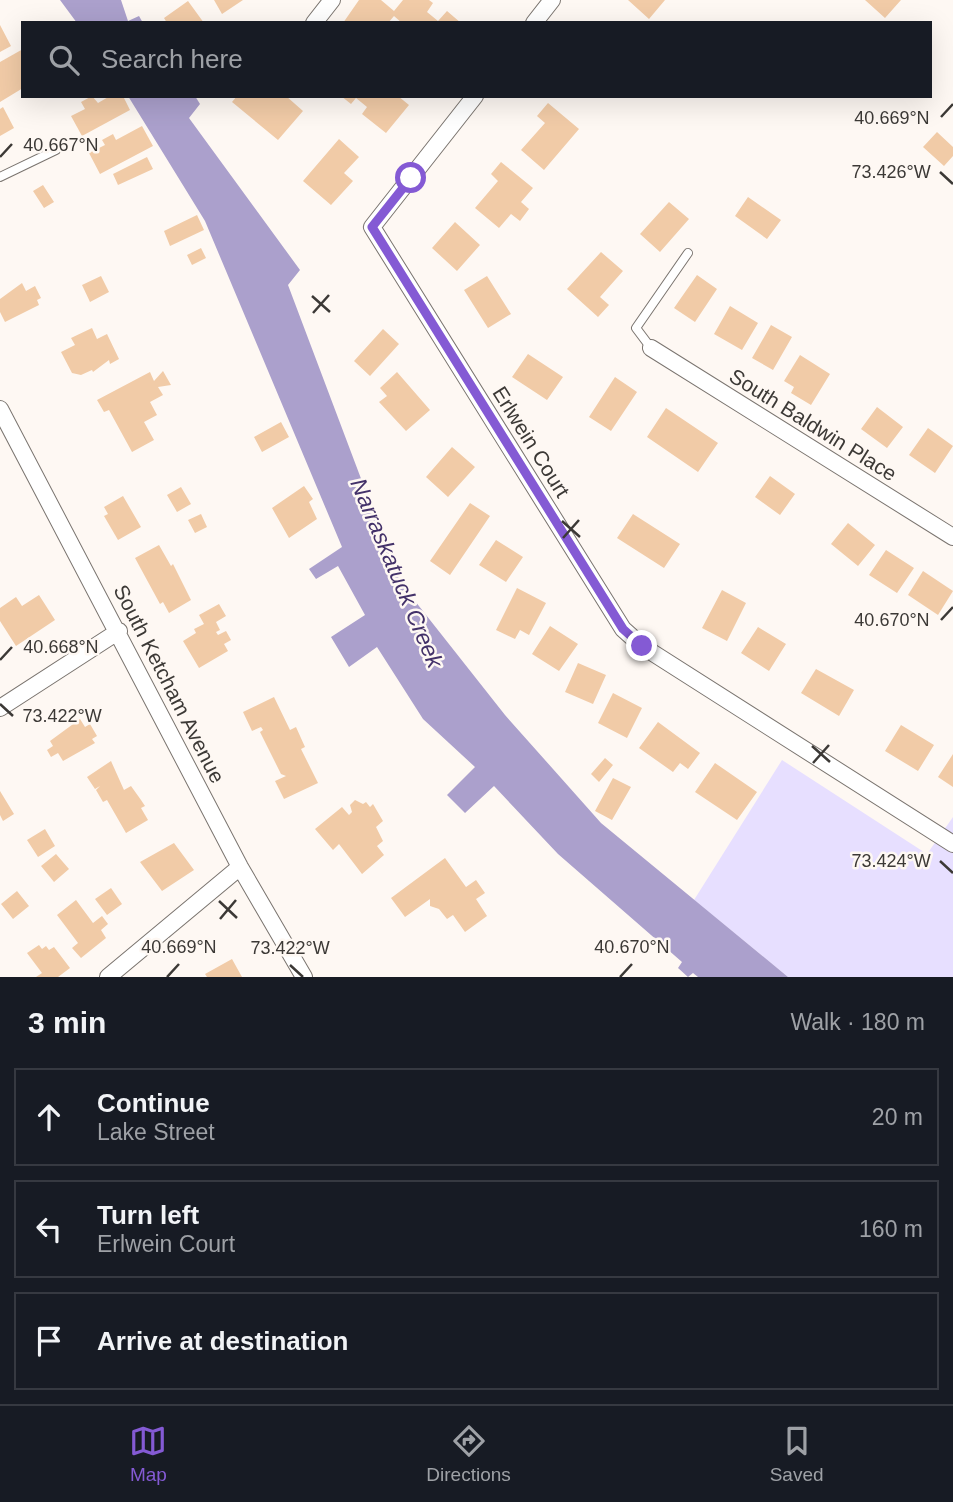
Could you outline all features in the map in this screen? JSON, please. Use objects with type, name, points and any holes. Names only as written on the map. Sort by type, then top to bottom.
[{"type":"street","points":[[316,21],[332,0]]},
{"type":"street","points":[[536,21],[552,0]]},
{"type":"street","name":"Erlwein Court","points":[[473,98],[372,227],[623,629],[642,646],[953,844]]},
{"type":"street","name":"South Baldwin Place","points":[[651,348],[953,537]]},
{"type":"street","name":"South Ketcham Avenue","points":[[0,409],[119,631],[240,867],[304,977]]},
{"type":"street","points":[[0,708],[119,631]]},
{"type":"street","points":[[108,977],[240,867]]},
{"type":"lane","points":[[0,177],[55,150]]},
{"type":"lane","points":[[651,348],[636,328],[688,253]]},
{"type":"shaded area","points":[[60,0],[121,0],[128,21],[76,21]]},
{"type":"shaded area","points":[[139,16],[142,21],[128,21]]},
{"type":"shaded area","points":[[129,98],[196,98],[200,104],[189,118],[300,270],[288,285],[400,582],[505,715],[601,823],[788,977],[698,977],[693,973],[688,977],[678,968],[682,962],[558,854],[494,786],[465,813],[447,795],[475,767],[423,719],[377,647],[349,667],[331,637],[365,615],[338,566],[316,579],[309,569],[342,547],[205,221]]},
{"type":"shaded area","points":[[782,760],[927,854],[953,817],[953,977],[788,977],[694,900]]},
{"type":"building","points":[[214,0],[243,0],[222,14]]},
{"type":"building","points":[[359,0],[381,0],[394,11],[403,0],[429,0],[433,3],[427,12],[438,21],[400,21],[394,16],[390,21],[344,21]]},
{"type":"building","points":[[628,0],[665,0],[649,19]]},
{"type":"building","points":[[865,0],[901,0],[885,18]]},
{"type":"building","points":[[188,1],[203,21],[166,21],[164,18]]},
{"type":"building","points":[[447,11],[459,21],[438,21]]},
{"type":"building","points":[[0,25],[11,46],[0,52]]},
{"type":"building","points":[[21,50],[21,89],[0,102],[0,62]]},
{"type":"building","points":[[88,98],[94,98],[98,103],[107,98],[124,98],[130,110],[82,136],[71,116],[85,109],[81,102]]},
{"type":"building","points":[[235,98],[288,98],[303,111],[278,140],[232,102]]},
{"type":"building","points":[[344,98],[356,98],[351,104]]},
{"type":"building","points":[[356,98],[400,98],[409,105],[386,133],[362,114],[367,107]]},
{"type":"building","points":[[548,103],[579,129],[544,170],[521,150],[545,123],[537,116]]},
{"type":"building","points":[[3,107],[14,128],[0,136],[0,109]]},
{"type":"building","points":[[142,126],[153,146],[100,174],[89,153],[105,145],[102,140],[113,134],[116,140]]},
{"type":"building","points":[[937,132],[953,147],[953,156],[944,166],[923,147]]},
{"type":"building","points":[[339,139],[359,157],[344,173],[353,181],[331,205],[303,181]]},
{"type":"building","points":[[147,157],[153,169],[118,185],[113,174]]},
{"type":"building","points":[[501,162],[533,188],[521,202],[529,209],[520,221],[511,214],[499,228],[475,208],[498,181],[491,174]]},
{"type":"building","points":[[43,185],[54,202],[44,208],[33,191]]},
{"type":"building","points":[[748,197],[781,220],[767,239],[735,216]]},
{"type":"building","points":[[669,202],[689,219],[660,252],[640,234]]},
{"type":"building","points":[[197,215],[204,230],[170,246],[164,231]]},
{"type":"building","points":[[455,222],[480,245],[457,271],[432,248]]},
{"type":"building","points":[[201,248],[206,258],[192,265],[187,255]]},
{"type":"building","points":[[601,252],[623,271],[600,297],[609,305],[598,317],[567,289]]},
{"type":"building","points":[[697,275],[717,289],[695,322],[674,308]]},
{"type":"building","points":[[101,276],[109,292],[90,302],[82,285]]},
{"type":"building","points":[[487,276],[511,314],[488,328],[464,290]]},
{"type":"building","points":[[22,283],[26,291],[35,286],[41,298],[37,300],[39,305],[5,322],[0,312],[0,299]]},
{"type":"building","points":[[730,306],[758,323],[742,350],[714,334]]},
{"type":"building","points":[[771,325],[792,337],[773,370],[752,358]]},
{"type":"building","points":[[92,328],[97,339],[107,334],[119,359],[110,364],[109,360],[93,372],[92,370],[81,375],[72,373],[61,352],[75,345],[71,338]]},
{"type":"building","points":[[383,329],[399,344],[370,376],[354,361]]},
{"type":"building","points":[[528,354],[563,377],[547,400],[512,377]]},
{"type":"building","points":[[800,355],[830,374],[811,405],[791,393],[794,387],[784,381]]},
{"type":"building","points":[[163,371],[171,385],[158,387],[163,395],[150,402],[157,415],[144,422],[154,440],[132,452],[109,410],[104,412],[97,400],[150,372],[154,381]]},
{"type":"building","points":[[397,372],[430,410],[406,431],[379,402],[387,396],[380,388]]},
{"type":"building","points":[[615,377],[637,392],[611,431],[589,417]]},
{"type":"building","points":[[877,407],[903,427],[887,448],[861,429]]},
{"type":"building","points":[[666,408],[718,443],[698,472],[647,437]]},
{"type":"building","points":[[281,422],[289,437],[262,452],[254,437]]},
{"type":"building","points":[[928,428],[953,446],[935,473],[909,455]]},
{"type":"building","points":[[452,447],[475,467],[448,497],[426,477]]},
{"type":"building","points":[[770,476],[795,494],[780,515],[755,497]]},
{"type":"building","points":[[304,486],[313,499],[309,502],[317,519],[289,538],[272,508]]},
{"type":"building","points":[[181,487],[191,504],[177,512],[167,495]]},
{"type":"building","points":[[123,496],[141,527],[118,540],[104,516],[108,514],[104,507]]},
{"type":"building","points":[[470,503],[490,516],[450,575],[430,561]]},
{"type":"building","points":[[201,514],[207,527],[195,533],[188,520]]},
{"type":"building","points":[[633,514],[680,544],[664,568],[617,538]]},
{"type":"building","points":[[848,523],[875,545],[858,566],[831,544]]},
{"type":"building","points":[[496,540],[523,557],[506,582],[479,565]]},
{"type":"building","points":[[159,545],[171,566],[173,564],[191,600],[169,613],[163,602],[160,604],[135,558]]},
{"type":"building","points":[[886,550],[914,568],[897,593],[869,575]]},
{"type":"building","points":[[923,571],[953,591],[938,615],[908,595]]},
{"type":"building","points":[[517,588],[546,603],[529,635],[520,630],[515,639],[496,630]]},
{"type":"building","points":[[722,590],[746,603],[727,641],[702,628]]},
{"type":"building","points":[[39,595],[55,620],[16,646],[0,621],[0,608],[16,597],[22,606]]},
{"type":"building","points":[[219,604],[226,616],[216,622],[220,630],[216,632],[218,635],[226,631],[231,640],[224,644],[228,651],[199,668],[183,641],[196,633],[194,629],[204,624],[199,615]]},
{"type":"building","points":[[550,626],[578,644],[559,671],[532,654]]},
{"type":"building","points":[[758,627],[786,644],[769,671],[741,653]]},
{"type":"building","points":[[578,663],[606,675],[593,704],[565,692]]},
{"type":"building","points":[[816,669],[854,690],[839,716],[801,693]]},
{"type":"building","points":[[613,693],[642,708],[627,738],[598,723]]},
{"type":"building","points":[[274,697],[290,730],[296,727],[305,747],[301,749],[318,783],[284,799],[275,781],[286,776],[281,774],[260,732],[263,730],[261,727],[252,731],[243,712]]},
{"type":"building","points":[[80,719],[85,727],[90,724],[97,736],[92,739],[95,743],[63,761],[58,753],[51,757],[47,750],[53,746],[50,741]]},
{"type":"building","points":[[658,722],[700,753],[688,769],[680,763],[673,772],[639,748]]},
{"type":"building","points":[[901,725],[934,745],[918,771],[885,751]]},
{"type":"building","points":[[953,754],[953,787],[938,777]]},
{"type":"building","points":[[605,758],[613,765],[599,782],[591,774]]},
{"type":"building","points":[[111,761],[124,790],[131,786],[145,806],[141,808],[148,820],[126,833],[107,800],[103,802],[96,790],[100,786],[95,789],[87,777]]},
{"type":"building","points":[[715,763],[757,792],[737,820],[695,792]]},
{"type":"building","points":[[613,778],[631,787],[612,820],[595,811]]},
{"type":"building","points":[[0,791],[14,814],[3,821],[0,815]]},
{"type":"building","points":[[355,800],[363,804],[366,802],[370,807],[373,804],[383,821],[376,827],[383,841],[377,846],[384,855],[362,874],[339,844],[333,850],[315,829],[342,807],[349,815],[352,812],[350,805]]},
{"type":"building","points":[[45,829],[55,846],[38,857],[27,840]]},
{"type":"building","points":[[174,843],[194,870],[162,891],[140,862]]},
{"type":"building","points":[[56,854],[69,869],[54,882],[41,866]]},
{"type":"building","points":[[445,858],[466,887],[476,880],[485,893],[476,899],[487,916],[465,932],[453,915],[447,919],[439,909],[430,906],[430,899],[405,917],[391,898]]},
{"type":"building","points":[[111,888],[122,904],[107,915],[95,899]]},
{"type":"building","points":[[17,891],[29,906],[13,919],[1,904]]},
{"type":"building","points":[[76,900],[93,923],[102,916],[108,924],[101,930],[106,938],[81,958],[72,948],[78,943],[57,915]]},
{"type":"building","points":[[39,945],[42,949],[46,946],[49,950],[54,947],[70,968],[58,977],[36,977],[42,973],[27,953]]},
{"type":"building","points":[[232,959],[242,977],[207,977],[205,974]]},
{"type":"route","points":[[411,178],[372,227],[623,629],[642,646]]},
{"type":"water label","name":"Narraskatuck Creek","points":[[397,573]]}]
